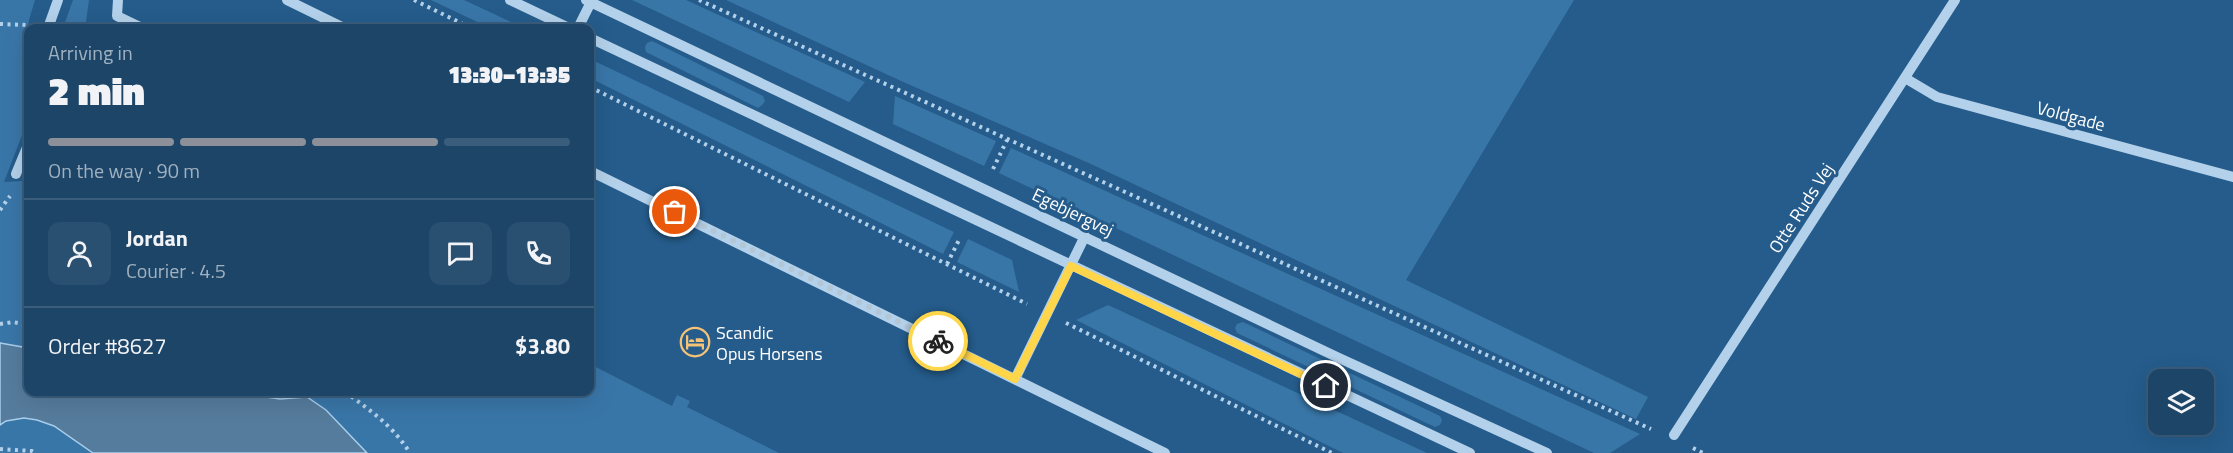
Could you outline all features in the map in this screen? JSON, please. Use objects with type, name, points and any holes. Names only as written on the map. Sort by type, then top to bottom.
[{"type":"street","points":[[49,24],[58,0]]},
{"type":"street","points":[[118,0],[117,16],[134,24]]},
{"type":"street","points":[[287,0],[336,24]]},
{"type":"street","points":[[510,0],[561,24]]},
{"type":"street","name":"Otte Ruds Vej","points":[[1674,435],[1955,0]]},
{"type":"street","points":[[580,24],[590,1]]},
{"type":"street","name":"Egebjergvej","points":[[590,1],[1339,358],[1547,453]]},
{"type":"street","points":[[594,40],[1470,453]]},
{"type":"street","name":"Voldgade","points":[[1905,78],[1937,97],[2233,177]]},
{"type":"street","points":[[16,174],[24,155]]},
{"type":"street","points":[[594,173],[1166,453]]},
{"type":"street","points":[[1015,379],[1085,236]]},
{"type":"path","points":[[414,0],[463,24]]},
{"type":"path","points":[[699,0],[1662,434]]},
{"type":"path","points":[[594,89],[1332,453]]},
{"type":"path","points":[[0,324],[13,322],[24,324]]},
{"type":"path","points":[[351,396],[379,416],[400,436],[410,453]]},
{"type":"path","points":[[1683,443],[1703,453]]},
{"type":"path","points":[[0,449],[36,453]]},
{"type":"shaded area","points":[[0,0],[35,0],[28,24],[24,24],[24,130],[4,182],[22,181],[24,177],[24,396],[594,396],[594,366],[672,406],[677,395],[690,401],[687,407],[779,453],[0,453]]},
{"type":"shaded area","points":[[73,0],[89,0],[86,24],[64,24]]},
{"type":"shaded area","points":[[431,0],[464,0],[515,24],[482,24]]},
{"type":"shaded area","points":[[632,0],[686,0],[865,82],[849,102]]},
{"type":"shaded area","points":[[726,0],[1574,0],[1406,280],[1648,397],[1636,419],[1091,164],[901,81]]},
{"type":"shaded area","points":[[652,41],[763,96],[765,101],[758,108],[646,52],[647,43]]},
{"type":"shaded area","points":[[594,61],[954,232],[943,254],[594,80]]},
{"type":"shaded area","points":[[895,96],[996,141],[984,166],[893,124]]},
{"type":"shaded area","points":[[1011,148],[1640,434],[1610,453],[1594,453],[999,173]]},
{"type":"shaded area","points":[[968,239],[1012,260],[1019,292],[957,262]]},
{"type":"shaded area","points":[[1108,305],[1427,453],[1343,453],[1076,320]]},
{"type":"shaded area","points":[[1243,322],[1440,416],[1442,420],[1440,425],[1435,427],[1237,333],[1235,328],[1237,324]]},
{"type":"shaded area","points":[[0,343],[24,347],[24,396],[259,396],[280,399],[307,397],[326,410],[367,453],[93,453],[54,426],[37,420],[24,418],[6,421],[0,425]]},
{"type":"way so far","points":[[675,212],[938,341]]},
{"type":"place","name":"Scandic Opus Horsens","points":[[695,342]]},
{"type":"route","points":[[938,341],[1015,379],[1071,266],[1326,386]]}]
